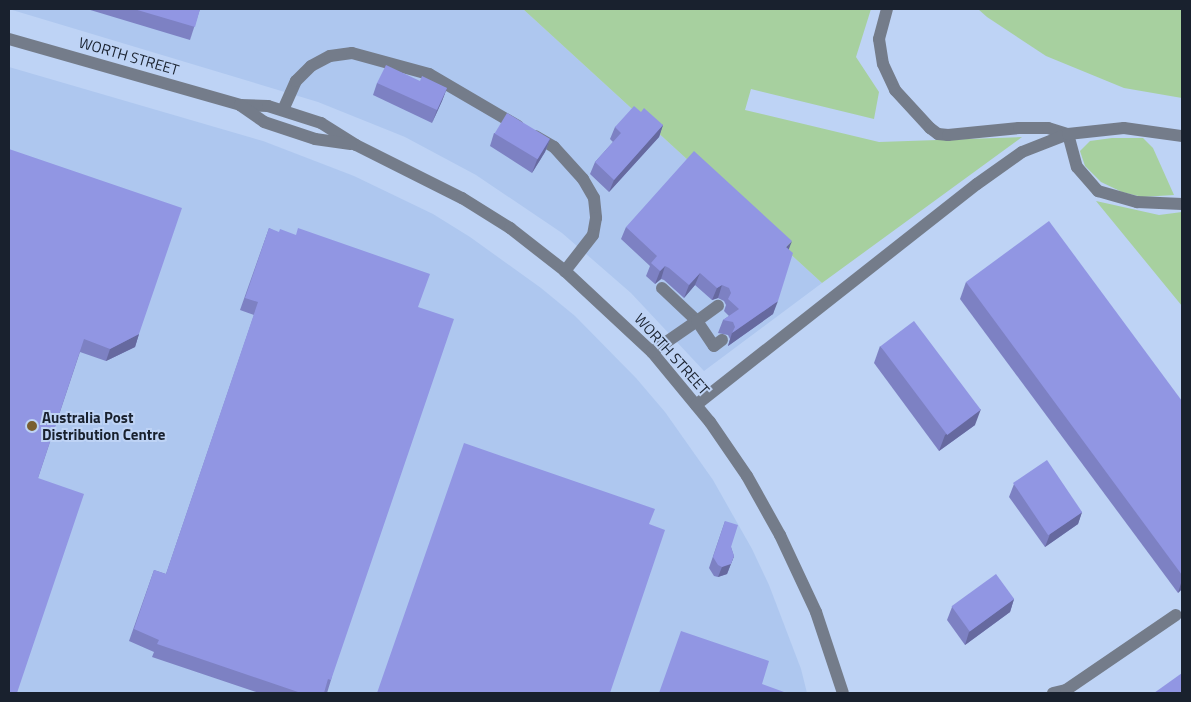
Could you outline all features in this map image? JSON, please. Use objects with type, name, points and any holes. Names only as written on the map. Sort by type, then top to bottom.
[{"type":"street","points":[[886,9],[879,39],[883,64],[895,90],[930,128],[938,134],[948,135],[1019,128],[1048,128],[1068,134]]},
{"type":"street","name":"WORTH STREET","points":[[9,39],[240,105],[268,106],[321,123],[356,145],[462,198],[510,228],[565,271],[652,352],[696,405],[747,476],[780,535],[816,612],[843,693]]},
{"type":"street","points":[[283,110],[290,90],[302,73],[320,60],[330,56],[352,53],[364,55],[429,74],[554,148],[586,184],[594,198],[595,226],[588,242],[565,271]]},
{"type":"street","name":"WORTH STREET","points":[[240,105],[264,122],[315,139],[356,145]]},
{"type":"street","points":[[696,405],[977,184],[1022,152],[1068,134],[1124,128],[1182,136]]},
{"type":"street","points":[[1068,134],[1077,166],[1098,191],[1137,202],[1182,204]]},
{"type":"street","points":[[662,288],[697,321],[714,346],[722,340]]},
{"type":"street","points":[[652,352],[718,306]]},
{"type":"street","points":[[1053,693],[1066,690],[1176,615]]},
{"type":"shaded area","points":[[9,9],[523,9],[822,283],[704,371],[631,293],[562,233],[476,175],[405,137],[318,102]]},
{"type":"shaded area","points":[[9,67],[263,141],[354,176],[433,214],[470,237],[541,288],[575,316],[636,378],[665,412],[713,480],[752,549],[769,585],[801,669],[807,693],[9,693]]},
{"type":"green space","points":[[523,9],[871,9],[856,57],[879,92],[874,119],[751,89],[745,110],[879,142],[1022,137],[822,283]]},
{"type":"green space","points":[[978,9],[1182,9],[1182,98],[1124,88],[1046,56]]},
{"type":"green space","points":[[1112,138],[1143,138],[1153,148],[1174,195],[1142,197],[1122,192],[1101,182],[1085,166],[1080,151],[1090,141]]},
{"type":"green space","points":[[1096,201],[1159,215],[1182,212],[1182,306]]},
{"type":"building","points":[[134,9],[200,9],[195,27]]},
{"type":"building","points":[[386,65],[420,81],[422,76],[447,88],[437,110],[377,83]]},
{"type":"building","points":[[634,106],[641,112],[644,108],[663,125],[614,180],[595,162],[621,133],[615,127]]},
{"type":"building","points":[[507,113],[550,139],[537,159],[495,134]]},
{"type":"building","name":"Australia Post Distribution Centre","points":[[9,149],[182,208],[139,334],[110,349],[84,339],[38,478],[84,494],[17,693],[9,693]]},
{"type":"building","points":[[694,151],[792,241],[786,247],[793,253],[778,301],[732,333],[735,327],[733,322],[723,320],[739,309],[728,299],[731,293],[729,288],[722,285],[717,288],[700,273],[689,285],[665,266],[660,271],[651,263],[657,256],[626,227]]},
{"type":"building","points":[[1049,221],[1182,401],[1182,575],[966,282]]},
{"type":"building","points":[[269,228],[279,232],[280,229],[296,235],[298,228],[430,274],[418,307],[454,319],[331,680],[328,679],[324,693],[301,693],[157,644],[159,640],[134,629],[154,570],[166,574],[258,302],[245,298]]},
{"type":"building","points":[[914,321],[981,410],[947,435],[880,346]]},
{"type":"building","points":[[464,443],[655,509],[649,524],[665,530],[610,693],[377,693]]},
{"type":"building","points":[[1047,460],[1082,512],[1048,535],[1013,483]]},
{"type":"building","points":[[725,521],[738,525],[731,547],[734,556],[731,564],[722,567],[718,565],[713,557]]},
{"type":"building","points":[[996,574],[1014,599],[970,631],[952,606]]},
{"type":"building","points":[[681,631],[769,661],[762,684],[784,692],[659,693]]},
{"type":"building","points":[[1182,673],[1182,693],[1154,693]]},
{"type":"place","name":"Australia Post Distribution Centre","points":[[32,426]]}]
